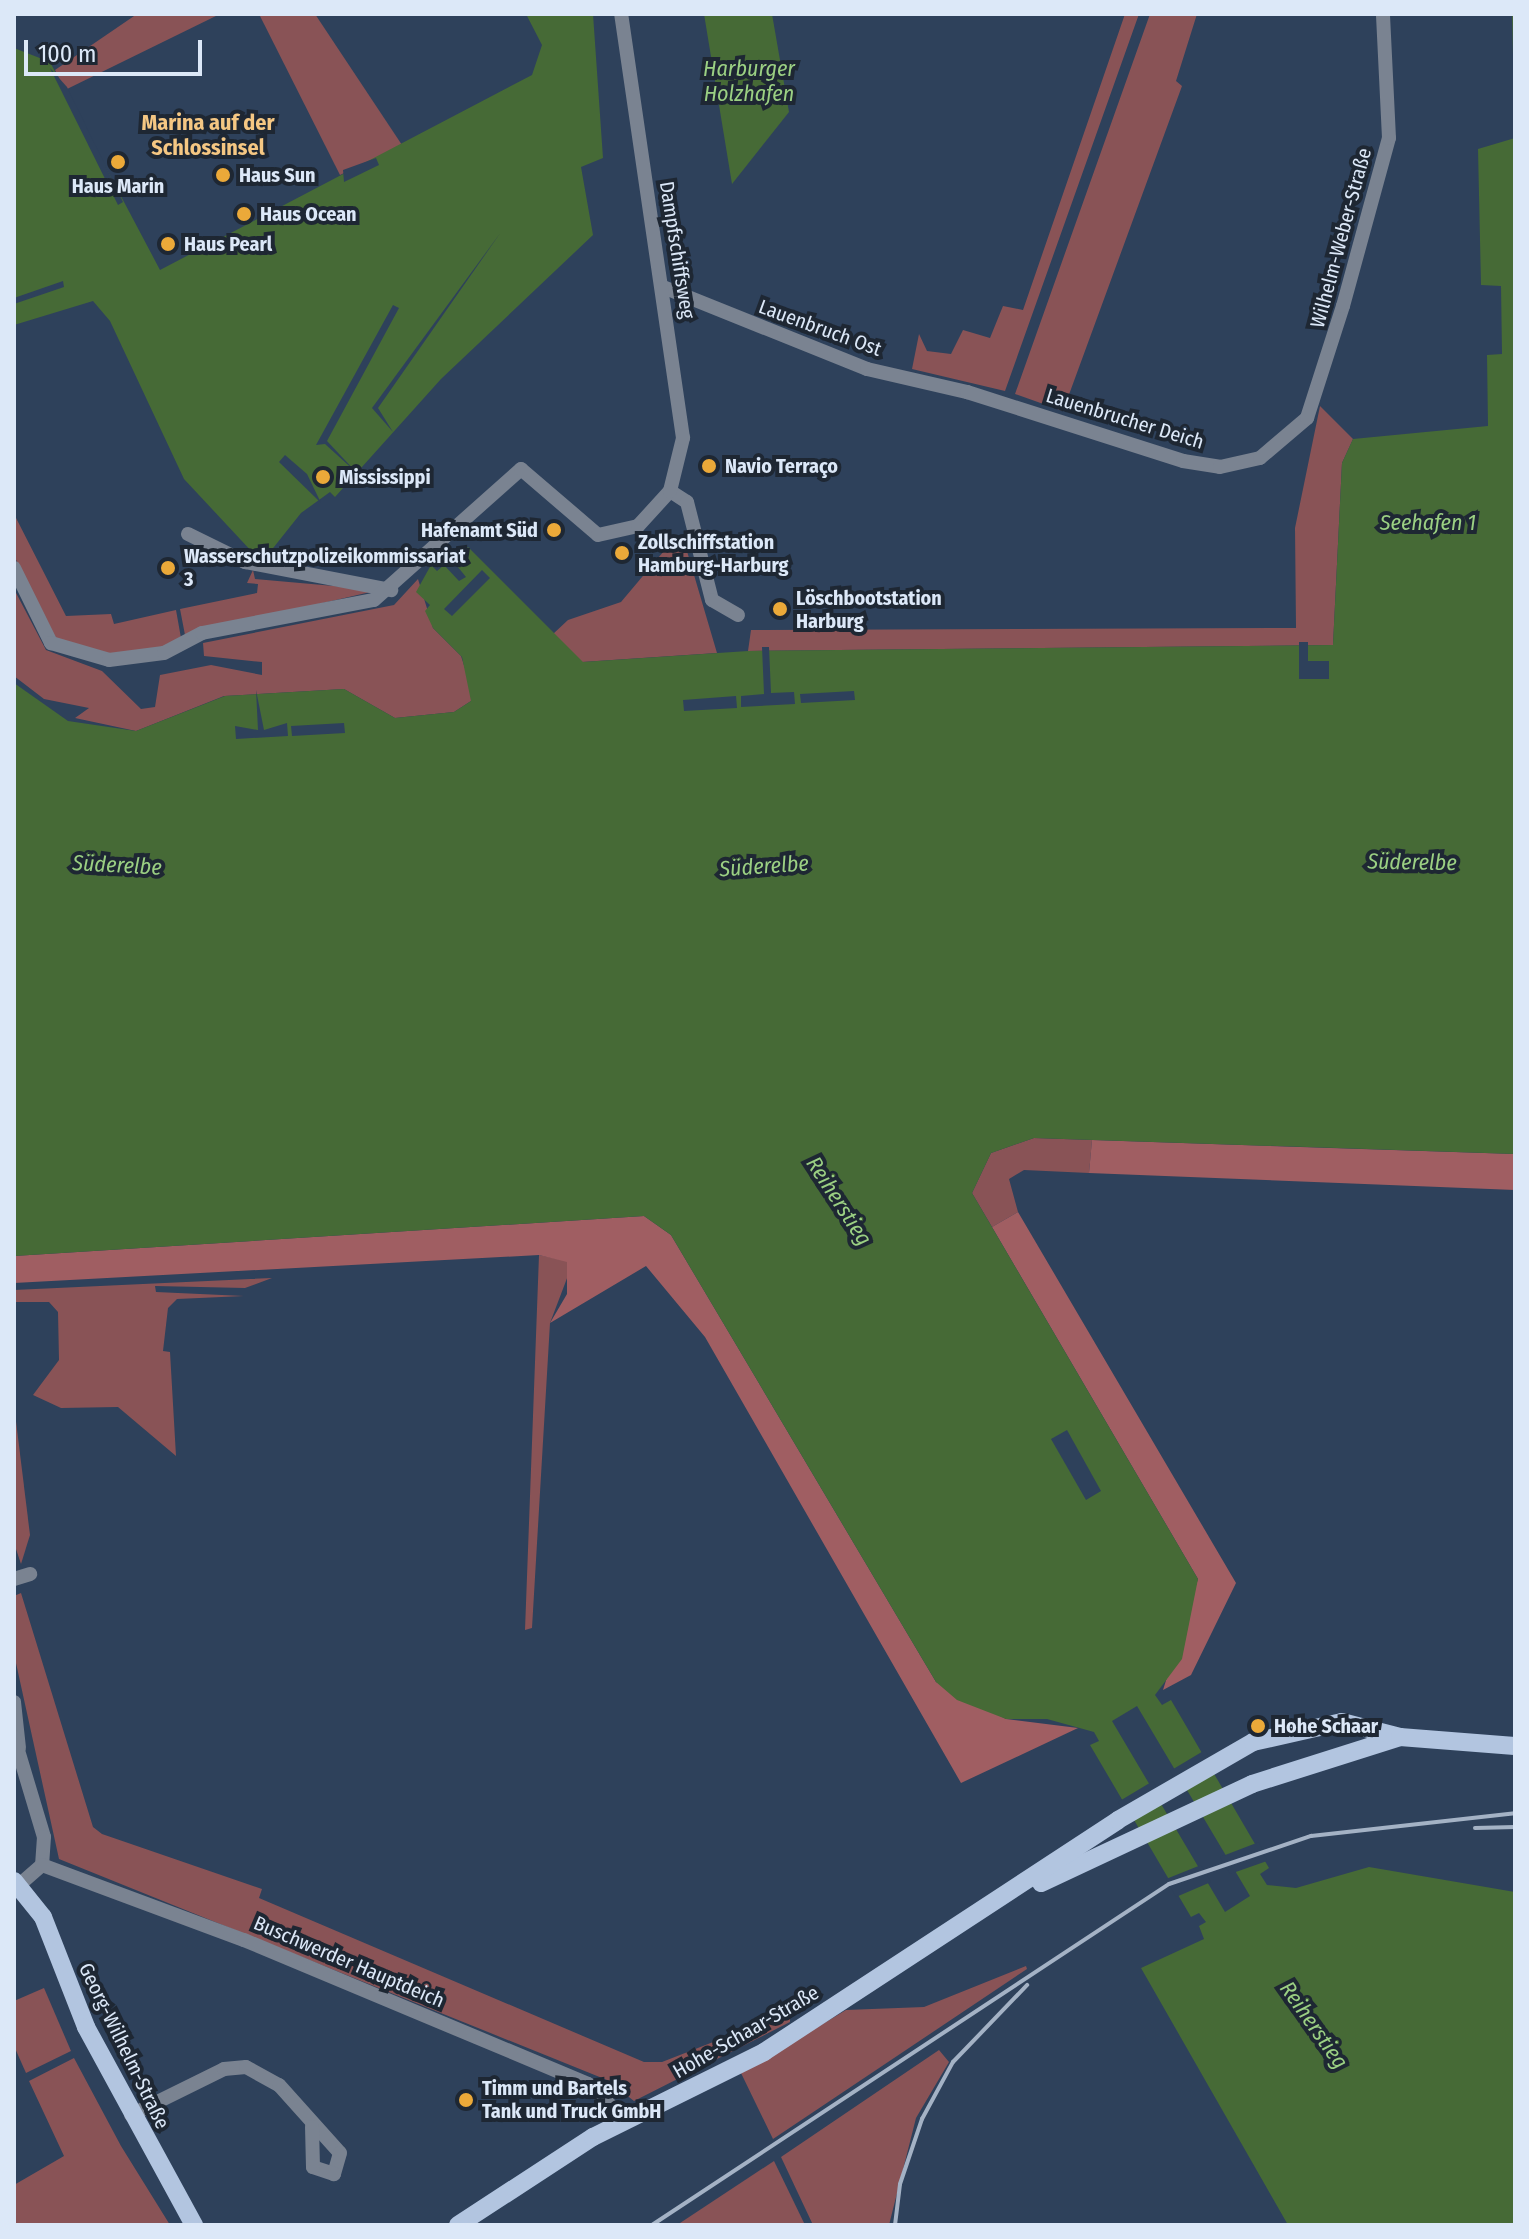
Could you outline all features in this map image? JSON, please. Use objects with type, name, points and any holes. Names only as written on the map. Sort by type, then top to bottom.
[{"type":"main road","name":"Hohe-Schaar-Straße","points":[[458,2225],[626,2120],[764,2052],[1013,1895],[1118,1820],[1222,1759],[1305,1725],[1370,1724],[1400,1737],[1507,1746]]},
{"type":"main road","name":"Hohe-Schaar-Straße","points":[[1013,1895],[1241,1790],[1400,1737]]},
{"type":"main road","name":"Georg-Wilhelm-Straße","points":[[16,1883],[43,1917],[81,2017],[131,2115],[194,2225]]},
{"type":"street","name":"Dampfschiffsweg","points":[[391,590],[518,470],[602,536],[638,526],[670,491],[683,438],[621,14]]},
{"type":"street","name":"Wilhelm-Weber-Straße","points":[[1271,453],[1313,405],[1384,157],[1383,14]]},
{"type":"street","name":"Lauenbruch Ost","points":[[663,287],[857,365],[967,392]]},
{"type":"street","name":"Lauenbrucher Deich","points":[[967,392],[1200,465],[1238,465],[1271,453]]},
{"type":"street","points":[[670,491],[687,502],[712,600],[738,615]]},
{"type":"street","points":[[188,534],[245,562],[391,590]]},
{"type":"street","points":[[14,568],[51,643],[109,660],[164,653],[202,633],[332,613],[391,590]]},
{"type":"street","points":[[14,1579],[30,1574]]},
{"type":"street","points":[[14,1702],[17,1743],[42,1814],[42,1865],[16,1883]]},
{"type":"street","points":[[1507,1746],[1515,1755]]},
{"type":"street","name":"Buschwerder Hauptdeich","points":[[42,1865],[244,1940],[588,2084],[626,2120]]},
{"type":"street","points":[[131,2115],[224,2069],[246,2067],[279,2085],[312,2127]]},
{"type":"shaded area","points":[[137,14],[220,14],[65,90],[55,70]]},
{"type":"shaded area","points":[[259,14],[315,14],[402,145],[340,175]]},
{"type":"shaded area","points":[[1125,14],[1139,14],[1005,391],[912,369],[919,334],[927,351],[951,354],[963,330],[990,338],[1003,306],[1023,310]]},
{"type":"shaded area","points":[[1150,14],[1197,14],[1176,81],[1182,86],[1063,411],[1015,394]]},
{"type":"shaded area","points":[[1320,406],[1353,439],[1342,463],[1333,645],[748,651],[751,630],[1296,628],[1295,528]]},
{"type":"shaded area","points":[[14,514],[66,616],[111,614],[114,624],[176,610],[181,638],[169,647],[107,655],[62,645],[45,627],[14,555]]},
{"type":"shaded area","points":[[684,541],[717,653],[582,662],[553,634],[568,620],[621,602],[669,545]]},
{"type":"shaded area","points":[[253,570],[255,579],[379,590],[185,635],[180,609],[257,593],[258,584],[247,583]]},
{"type":"shaded area","points":[[418,579],[433,628],[461,656],[472,690],[471,701],[454,712],[395,718],[344,689],[224,696],[136,731],[75,718],[89,708],[44,699],[14,676],[14,589],[46,650],[102,671],[141,709],[155,707],[160,675],[211,665],[262,675],[262,662],[204,656],[203,643],[394,605]]},
{"type":"shaded area","points":[[1034,1138],[1092,1140],[1089,1173],[1024,1170],[1009,1179],[1018,1212],[992,1227],[972,1193],[991,1153]]},
{"type":"shaded area","points":[[1092,1140],[1515,1154],[1515,1190],[1089,1173]]},
{"type":"shaded area","points":[[1018,1212],[1236,1583],[1191,1675],[1163,1690],[1198,1579],[992,1227]]},
{"type":"shaded area","points":[[644,1216],[671,1235],[936,1682],[1006,1719],[1078,1728],[961,1783],[705,1337],[646,1266],[550,1323],[567,1294],[567,1262],[539,1255],[14,1283],[14,1256]]},
{"type":"shaded area","points":[[539,1255],[567,1261],[569,1273],[550,1323],[532,1628],[525,1630]]},
{"type":"shaded area","points":[[272,1278],[245,1288],[155,1286],[156,1292],[244,1296],[177,1299],[168,1308],[163,1351],[170,1352],[176,1456],[118,1407],[61,1408],[33,1395],[59,1360],[58,1312],[49,1302],[14,1302],[14,1290]]},
{"type":"shaded area","points":[[14,1405],[30,1535],[21,1564],[14,1543]]},
{"type":"shaded area","points":[[21,1593],[93,1827],[102,1834],[262,1889],[259,1898],[644,2062],[662,2062],[790,2012],[790,2022],[634,2101],[607,2080],[59,1859],[14,1654],[14,1596]]},
{"type":"shaded area","points":[[1026,1966],[1027,1969],[773,2139],[741,2073],[846,2010],[924,2007]]},
{"type":"shaded area","points":[[44,1988],[71,2051],[26,2073],[14,2046],[14,2001]]},
{"type":"shaded area","points":[[939,2050],[949,2062],[916,2118],[889,2225],[813,2225],[781,2157]]},
{"type":"shaded area","points":[[74,2058],[121,2146],[170,2225],[14,2225],[14,2185],[64,2156],[29,2081]]},
{"type":"shaded area","points":[[774,2161],[805,2225],[677,2225]]},
{"type":"water","points":[[526,14],[593,14],[603,158],[581,167],[593,235],[441,379],[335,497],[330,492],[301,513],[266,557],[254,554],[184,479],[110,321],[93,301],[14,325],[14,48],[50,62],[160,270],[532,75],[542,45]]},
{"type":"water","name":"Harburger Holzhafen","points":[[704,14],[772,14],[789,112],[732,184]]},
{"type":"water","points":[[1512,14],[1515,14],[1515,138]]},
{"type":"water","points":[[1515,138],[1515,1154],[1034,1138],[991,1153],[972,1193],[1198,1579],[1182,1659],[1155,1695],[1162,1705],[1171,1700],[1269,1868],[1260,1874],[1267,1885],[1296,1888],[1369,1867],[1515,1892],[1515,2225],[1288,2225],[1141,1968],[1204,1939],[1199,1926],[1206,1922],[1199,1913],[1191,1917],[1090,1745],[1099,1741],[1094,1732],[1047,1719],[1006,1719],[957,1700],[936,1682],[671,1235],[644,1216],[14,1256],[14,683],[68,721],[136,731],[225,696],[344,689],[395,718],[454,712],[471,701],[462,657],[433,628],[425,611],[430,605],[416,592],[431,565],[437,571],[444,565],[459,581],[466,577],[453,561],[468,547],[583,662],[748,651],[1333,645],[1342,463],[1353,439],[1488,426],[1487,355],[1502,354],[1501,286],[1481,285],[1478,149]],"holes":[[[1137,1706],[1250,1896],[1225,1912],[1112,1721]]]},
{"type":"pier","points":[[50,68],[67,87],[123,202],[118,205]]},
{"type":"pier","points":[[376,158],[379,165],[344,182],[343,170]]},
{"type":"pier","points":[[501,232],[378,408],[393,432],[372,408]]},
{"type":"pier","points":[[63,281],[64,287],[14,304],[14,298]]},
{"type":"pier","points":[[393,305],[399,308],[327,441],[357,473],[325,444],[316,445]]},
{"type":"pier","points":[[285,455],[307,474],[321,503],[279,462]]},
{"type":"pier","points":[[482,570],[490,578],[452,616],[444,609]]},
{"type":"pier","points":[[1299,642],[1308,642],[1308,661],[1329,661],[1329,679],[1299,679]]},
{"type":"pier","points":[[762,647],[769,647],[771,693],[794,692],[795,704],[741,707],[741,696],[764,694]]},
{"type":"pier","points":[[256,690],[264,730],[287,723],[288,736],[236,739],[235,726],[258,730]]},
{"type":"pier","points":[[854,691],[855,700],[801,703],[800,694]]},
{"type":"pier","points":[[736,696],[737,708],[684,711],[683,700]]},
{"type":"pier","points":[[344,723],[345,733],[292,736],[291,726]]},
{"type":"pier","points":[[1067,1430],[1101,1491],[1086,1500],[1051,1439]]},
{"type":"pier","points":[[1205,1750],[1217,1770],[1182,1791],[1170,1771]]},
{"type":"pier","points":[[1153,1781],[1164,1801],[1130,1822],[1118,1802]]},
{"type":"pier","points":[[1259,1842],[1267,1861],[1230,1874],[1220,1857]]},
{"type":"pier","points":[[1201,1865],[1211,1882],[1176,1897],[1166,1879]]},
{"type":"railway","points":[[652,2225],[1169,1884],[1311,1836],[1515,1813]]},
{"type":"railway","points":[[1475,1828],[1515,1827]]},
{"type":"railway","points":[[895,2225],[900,2184],[922,2119],[953,2062],[1027,1985]]},
{"type":"place","name":"Haus Marin","points":[[118,162]]},
{"type":"place","name":"Haus Sun","points":[[223,175]]},
{"type":"place","name":"Haus Ocean","points":[[244,214]]},
{"type":"place","name":"Haus Pearl","points":[[168,244]]},
{"type":"place","name":"Navio Terraço","points":[[709,466]]},
{"type":"place","name":"Mississippi","points":[[323,477]]},
{"type":"place","name":"Hafenamt Süd","points":[[554,530]]},
{"type":"place","name":"Zollschiffstation Hamburg-Harburg","points":[[622,553]]},
{"type":"place","name":"Wasserschutzpolizeikommissariat 3","points":[[168,568]]},
{"type":"place","name":"Löschbootstation Harburg","points":[[780,609]]},
{"type":"place","name":"Hohe Schaar","points":[[1258,1726]]},
{"type":"place","name":"Timm und Bartels Tank und Truck GmbH","points":[[466,2100]]},
{"type":"district","name":"Marina auf der Schlossinsel","points":[[208,134]]},
{"type":"water label","name":"Seehafen 1","points":[[1428,523]]},
{"type":"water label","name":"Süderelbe","points":[[1412,862]]},
{"type":"water label","name":"Süderelbe","points":[[117,865]]},
{"type":"water label","name":"Süderelbe","points":[[764,866]]},
{"type":"water label","name":"Reiherstieg","points":[[839,1201]]},
{"type":"water label","name":"Reiherstieg","points":[[1314,2025]]}]
